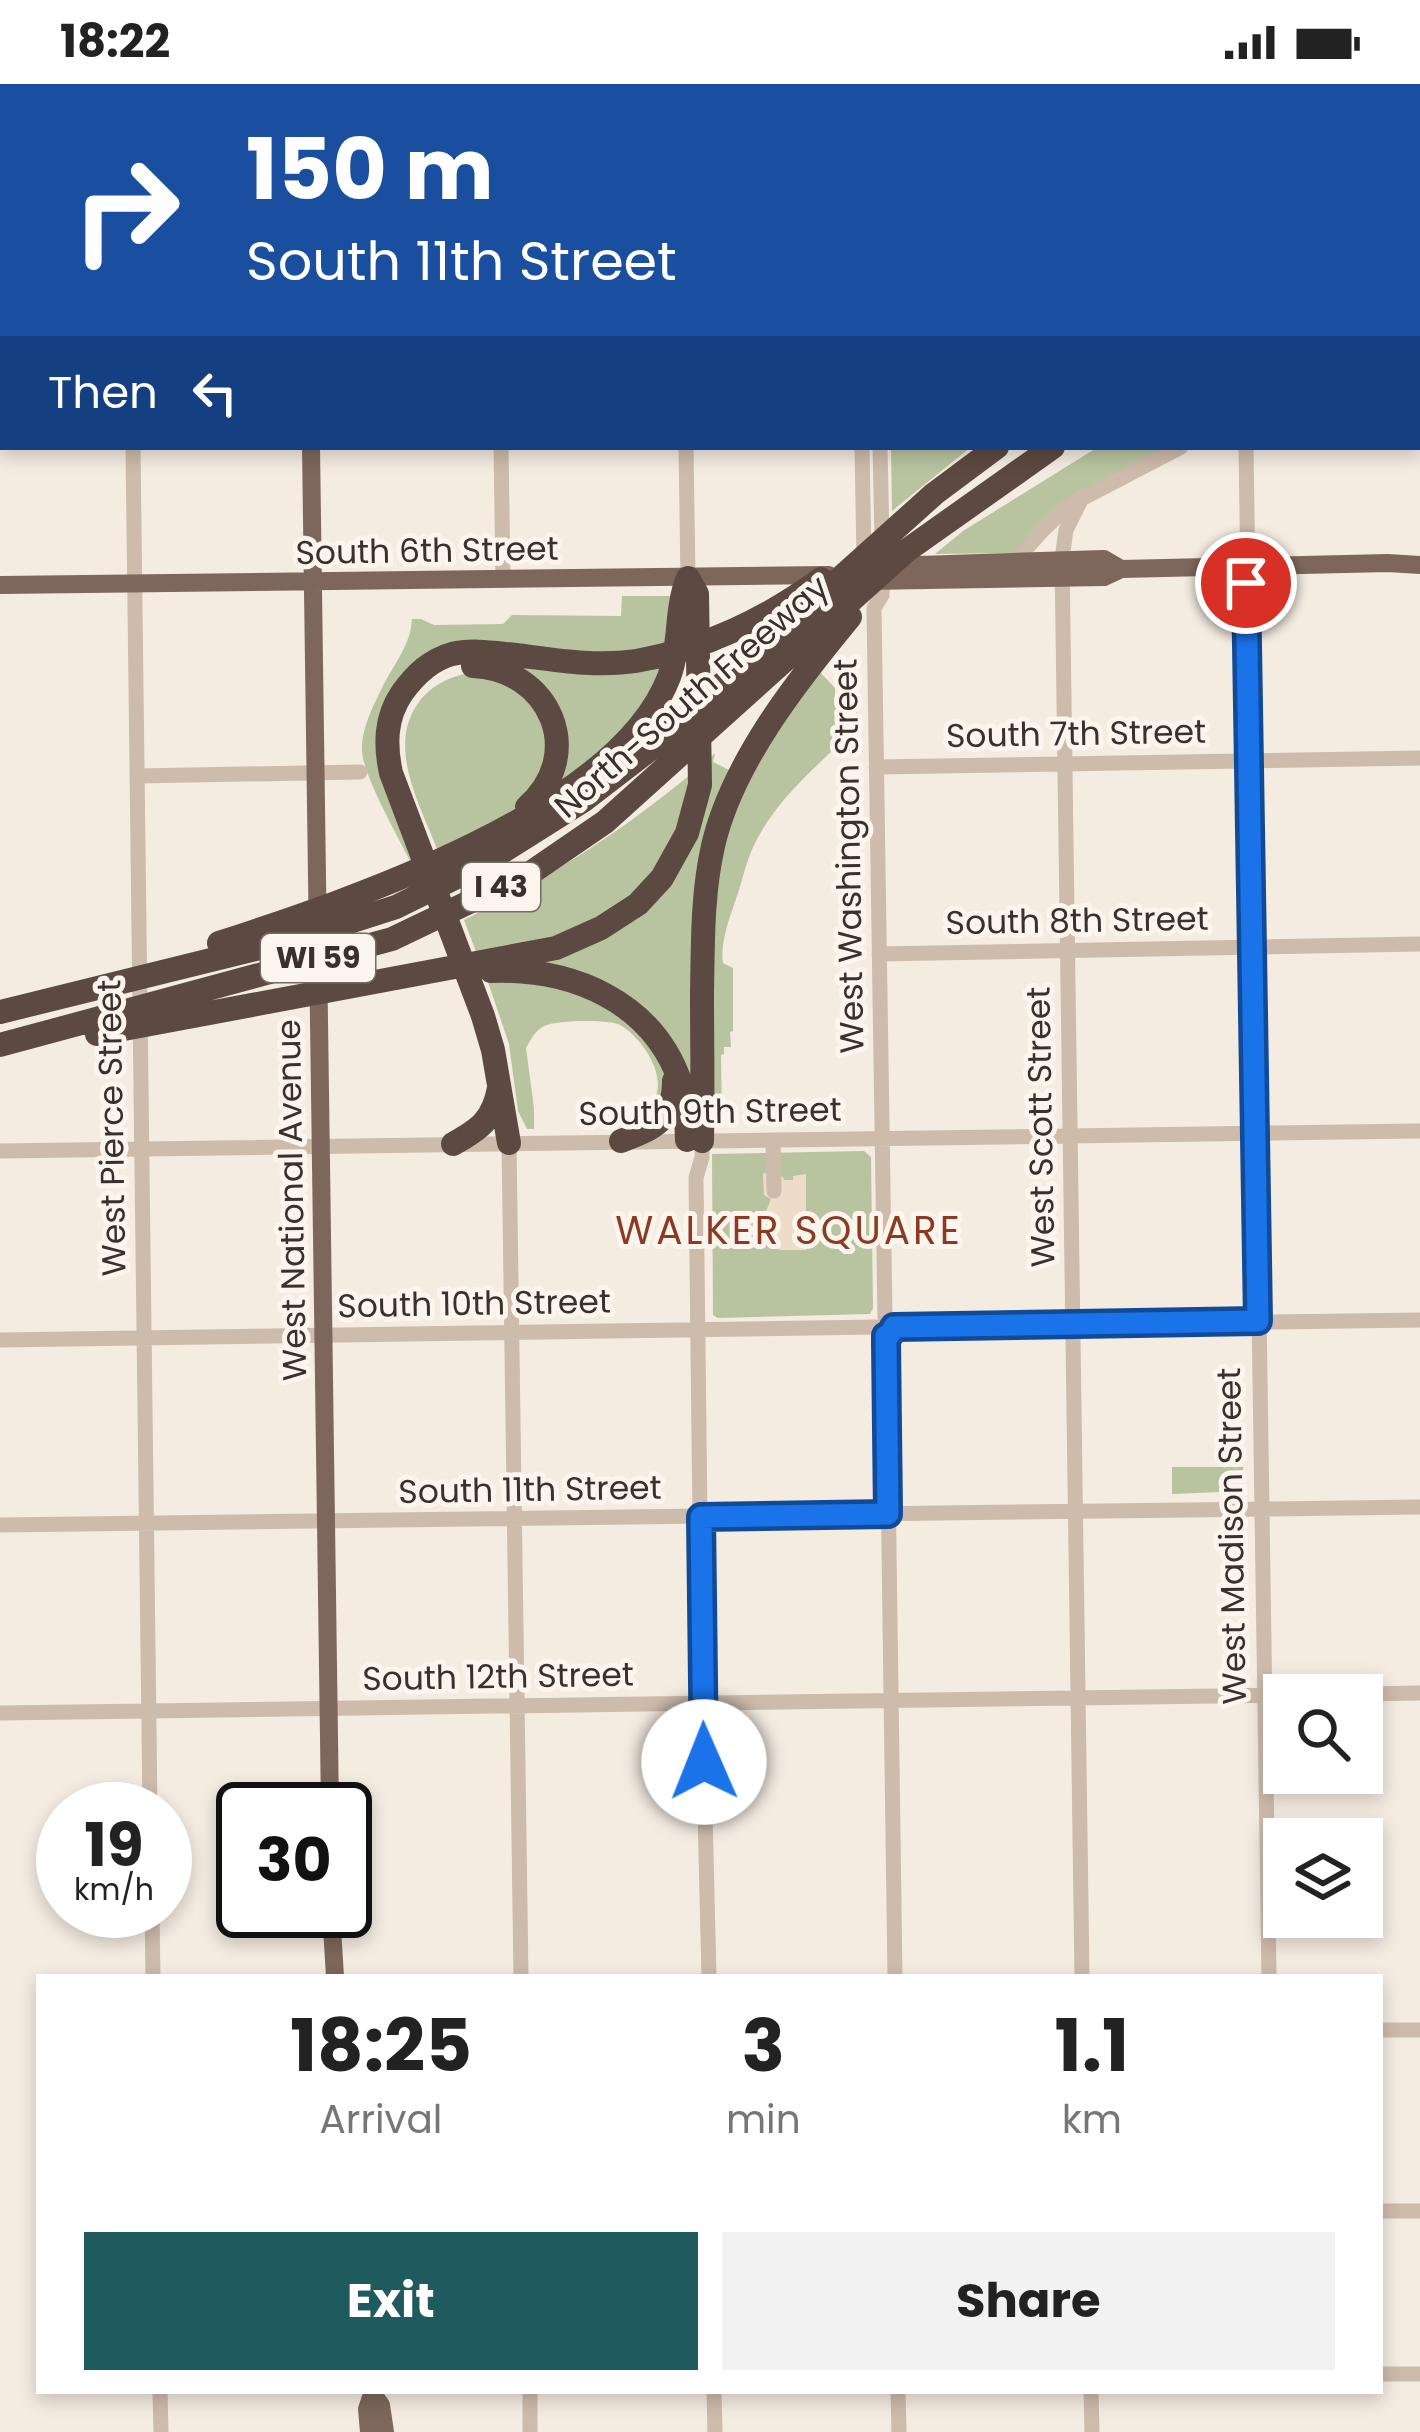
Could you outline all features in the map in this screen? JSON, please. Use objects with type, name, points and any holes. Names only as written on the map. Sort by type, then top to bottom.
[{"type":"highway","name":"North-South Freeway","points":[[0,1012],[296,939],[396,907],[481,865],[584,800],[649,750],[934,494],[993,450]]},
{"type":"highway","name":"North-South Freeway","points":[[0,1048],[392,939],[532,872],[605,822],[906,551],[1049,450]]},
{"type":"highway","points":[[508,1143],[483,1016],[391,773],[386,747],[396,702],[412,678],[431,662],[452,654],[479,651],[586,664],[619,663],[687,648],[731,631],[805,590],[934,494]]},
{"type":"highway","points":[[695,1141],[703,907],[714,842],[732,793],[761,738],[799,682],[906,551]]},
{"type":"highway","points":[[58,996],[327,907],[411,874],[540,808],[628,741],[650,711],[669,677],[679,637],[681,594],[688,578]]},
{"type":"highway","points":[[0,1048],[423,974],[510,964],[601,928],[638,904],[662,878],[687,833],[700,785],[697,594],[688,578]]},
{"type":"highway","points":[[502,828],[536,799],[549,778],[556,730],[532,688],[493,667],[468,666],[431,682],[405,714],[400,739],[402,768],[504,1043],[510,1085],[508,1143]]},
{"type":"highway","points":[[510,964],[601,990],[633,1011],[673,1066],[695,1141]]},
{"type":"highway","points":[[621,1142],[661,1121],[674,1093],[673,1066]]},
{"type":"highway","points":[[453,1144],[484,1124],[495,1108],[500,1086]]},
{"type":"main road","name":"West National Avenue","points":[[311,450],[329,1782]]},
{"type":"main road","name":"South 6th Street","points":[[870,574],[1017,560],[1104,577],[1120,569],[1420,566]]},
{"type":"main road","name":"South 6th Street","points":[[0,585],[870,574],[982,579],[1062,568]]},
{"type":"main road","points":[[333,1938],[335,1974]]},
{"type":"main road","points":[[369,2432],[367,2409],[372,2394]]},
{"type":"main road","points":[[374,2394],[385,2432]]},
{"type":"street","name":"West Pierce Street","points":[[133,450],[149,1782]]},
{"type":"street","points":[[501,450],[503,580]]},
{"type":"street","points":[[686,450],[688,578]]},
{"type":"street","name":"West Washington Street","points":[[862,450],[870,574]]},
{"type":"street","name":"West Washington Street","points":[[880,450],[866,595],[874,608],[896,1974]]},
{"type":"street","points":[[982,579],[999,574],[1017,560],[1068,506],[1175,450]]},
{"type":"street","name":"West Madison Street","points":[[1246,450],[1264,1674]]},
{"type":"street","name":"West Scott Street","points":[[1082,1974],[1062,568],[1066,530],[1083,496]]},
{"type":"street","name":"South 7th Street","points":[[876,767],[1420,758]]},
{"type":"street","points":[[137,776],[359,772]]},
{"type":"street","name":"South 8th Street","points":[[879,954],[1420,944]]},
{"type":"street","name":"South 9th Street","points":[[0,1151],[1420,1131]]},
{"type":"street","points":[[773,1140],[774,1192]]},
{"type":"street","points":[[695,1141],[688,1157],[696,1178],[709,1974]]},
{"type":"street","points":[[508,1143],[521,1974]]},
{"type":"street","name":"South 10th Street","points":[[0,1340],[1420,1320]]},
{"type":"street","name":"South 11th Street","points":[[0,1526],[1420,1507]]},
{"type":"street","points":[[1383,1694],[1420,1693]]},
{"type":"street","name":"South 12th Street","points":[[0,1713],[1263,1695]]},
{"type":"street","name":"West Madison Street","points":[[1266,1794],[1270,1974]]},
{"type":"street","points":[[152,1938],[153,1974]]},
{"type":"street","points":[[1383,2030],[1420,2030]]},
{"type":"street","points":[[1383,2211],[1420,2211]]},
{"type":"street","points":[[1383,2374],[1420,2374]]},
{"type":"street","points":[[160,2394],[161,2432]]},
{"type":"street","points":[[530,2394],[530,2432]]},
{"type":"street","points":[[714,2394],[715,2432]]},
{"type":"street","points":[[898,2394],[899,2432]]},
{"type":"street","points":[[1091,2394],[1092,2432]]},
{"type":"green space","points":[[891,450],[967,450],[892,511]]},
{"type":"green space","points":[[1093,450],[1161,450],[1068,499],[1013,553],[935,554],[963,531]]},
{"type":"green space","points":[[622,596],[673,596],[669,648],[635,655],[478,647],[389,701],[417,864],[412,865],[375,791],[362,751],[368,718],[405,646],[412,619],[434,625],[503,624],[512,615],[621,616]]},
{"type":"green space","points":[[473,659],[590,670],[665,663],[643,709],[614,744],[539,804],[557,773],[562,742],[554,713],[538,689],[513,671],[484,662],[453,665],[421,683],[399,713],[393,749],[402,788],[429,853],[425,854],[393,768],[391,736],[394,719],[411,689],[424,678],[455,662]]},
{"type":"green space","points":[[819,671],[835,688],[835,704],[848,704],[848,696],[857,696],[858,742],[839,744],[803,779],[771,817],[751,852],[723,947],[723,963],[733,968],[733,1031],[731,1047],[724,1047],[721,1055],[722,1123],[713,1125],[707,921],[731,815],[765,747]]},
{"type":"green space","points":[[476,672],[492,674],[539,706],[549,760],[520,806],[439,854],[410,778],[405,738],[409,720],[425,695],[444,681]]},
{"type":"green space","points":[[715,753],[713,762],[737,774],[722,810],[695,1108],[658,1030],[516,966],[648,903],[707,761]]},
{"type":"green space","points":[[691,774],[687,809],[655,878],[596,926],[478,957],[464,920],[582,854]]},
{"type":"green space","points":[[487,979],[546,982],[626,1014],[669,1073],[664,1107],[635,1125],[619,1127],[647,1109],[656,1096],[652,1061],[620,1025],[559,1022],[541,1028],[526,1048],[534,1108],[534,1129],[527,1129],[518,1111],[509,1044]]},
{"type":"green space","points":[[864,1151],[871,1157],[870,1314],[713,1315],[712,1154]]},
{"type":"green space","points":[[1172,1467],[1243,1467],[1243,1491],[1172,1494]]},
{"type":"shaded area","points":[[763,1174],[784,1180],[806,1174],[806,1250],[780,1250],[771,1245],[772,1226],[764,1216],[771,1199],[764,1195]]},
{"type":"district","name":"WALKER SQUARE","points":[[789,1230]]},
{"type":"route","points":[[704,1762],[701,1517],[888,1514],[886,1336],[894,1327],[1258,1321],[1246,583]]}]
